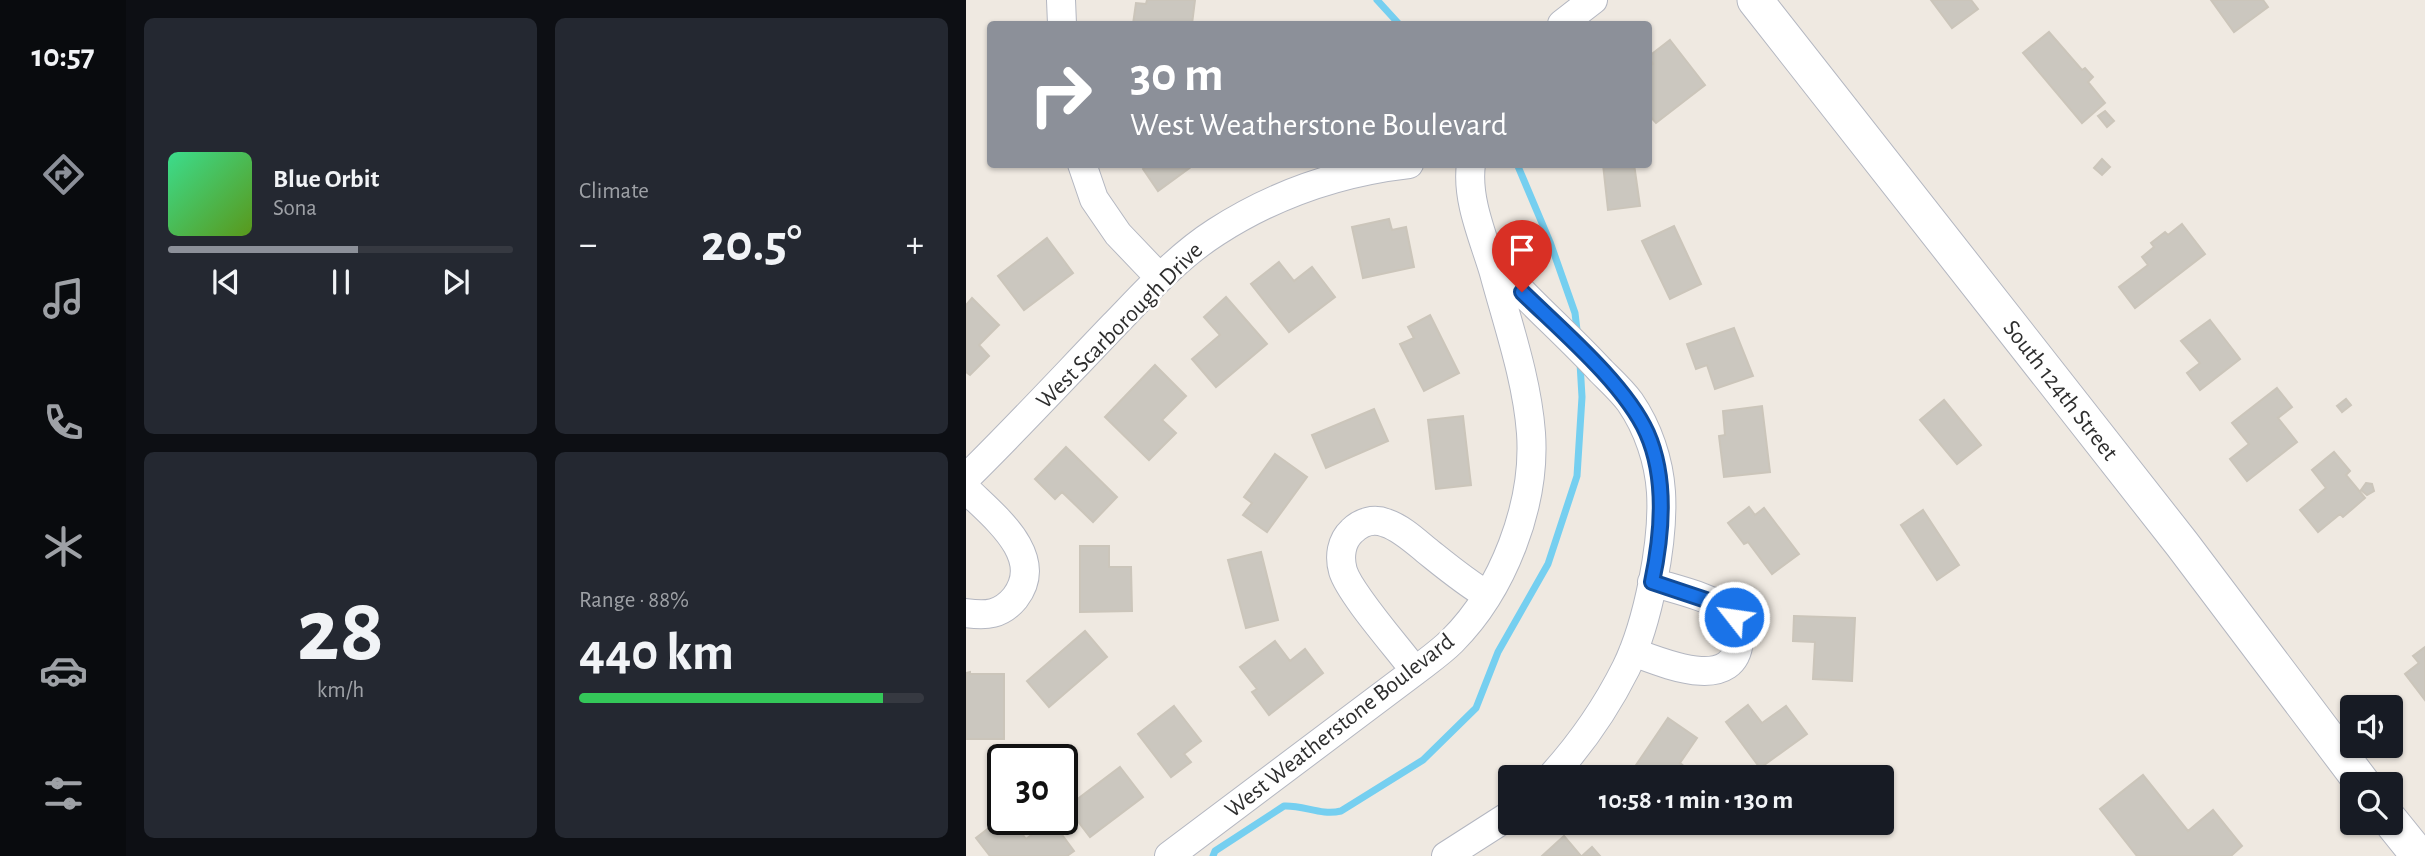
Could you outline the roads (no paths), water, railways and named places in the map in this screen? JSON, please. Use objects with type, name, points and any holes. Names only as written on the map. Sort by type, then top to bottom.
[{"type":"street","points":[[1061,0],[1062,21]]},
{"type":"street","points":[[1566,21],[1593,0]]},
{"type":"street","name":"South 124th Street","points":[[1755,0],[2182,544],[2354,772]]},
{"type":"street","points":[[1083,168],[1094,199],[1118,234],[1160,278]]},
{"type":"street","name":"West Scarborough Drive","points":[[966,478],[1160,278],[1215,232],[1297,189],[1379,168]]},
{"type":"street","name":"West Weatherstone Boulevard","points":[[1169,856],[1452,641],[1487,595],[1503,568],[1519,530],[1529,477],[1531,434],[1524,387],[1474,204],[1471,168]]},
{"type":"street","name":"West Weatherstone Boulevard","points":[[1489,256],[1630,401],[1647,432],[1654,452],[1661,492],[1657,559],[1633,652],[1600,714],[1574,752],[1562,765]]},
{"type":"street","points":[[966,489],[1018,545],[1024,565],[1024,578],[1019,592],[1010,604],[999,612],[983,615],[966,613]]},
{"type":"street","points":[[1415,671],[1345,577],[1341,556],[1343,543],[1349,533],[1359,524],[1373,520],[1386,522],[1405,533],[1470,585],[1487,595]]},
{"type":"street","points":[[1633,652],[1673,667],[1699,672],[1717,671],[1727,665],[1739,643],[1738,627],[1727,609],[1652,582]]},
{"type":"street","points":[[1446,856],[1498,823]]},
{"type":"street","points":[[2402,835],[2418,856]]},
{"type":"waterway","points":[[1377,0],[1396,21]]},
{"type":"waterway","points":[[1519,168],[1550,242],[1575,313],[1577,330]]},
{"type":"waterway","points":[[1213,856],[1215,851],[1284,806],[1326,812],[1341,811],[1423,760],[1476,708],[1498,652],[1548,564],[1577,476],[1582,397],[1580,363]]}]
